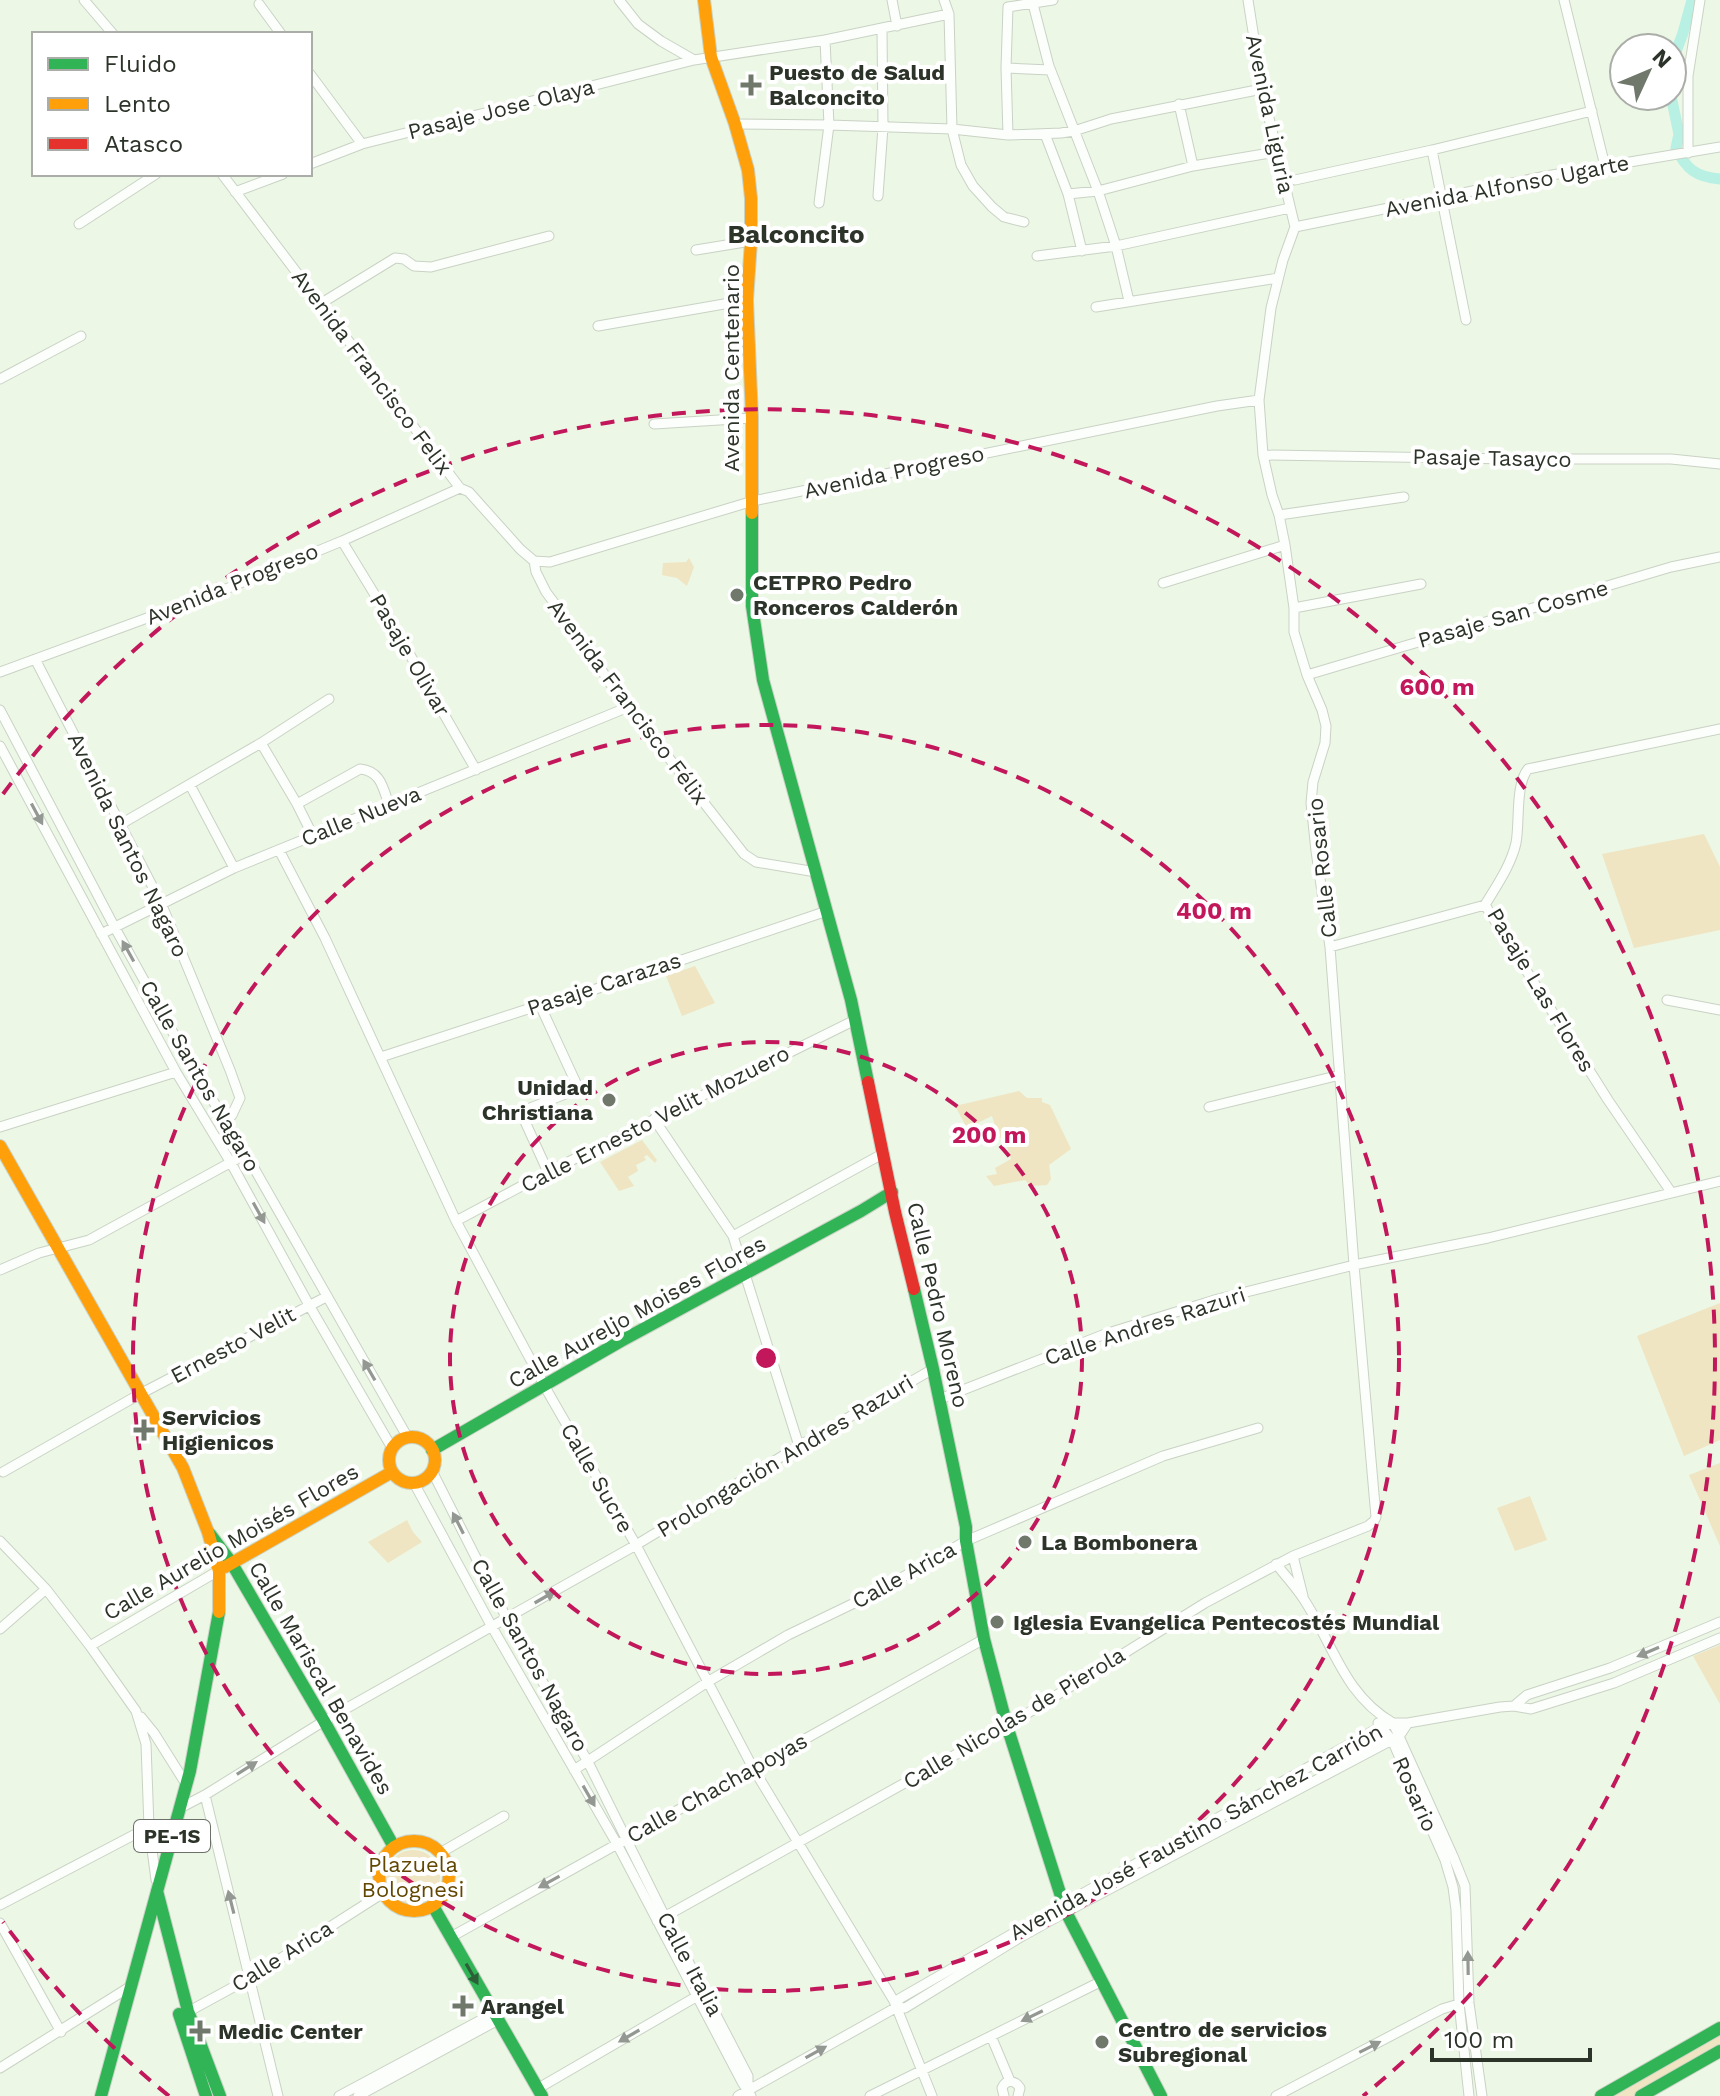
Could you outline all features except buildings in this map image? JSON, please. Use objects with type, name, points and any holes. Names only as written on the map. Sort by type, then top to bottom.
[{"type":"main road","name":"Avenida Centenario","points":[[704,0],[711,57],[735,124],[748,170],[751,198],[747,300],[753,501]]},
{"type":"main road","name":"Calle Pedro Moreno","points":[[753,501],[752,606],[763,680],[855,1020],[895,1212],[940,1399],[966,1527],[984,1639],[1007,1726],[1065,1908],[1161,2096]]},
{"type":"main road","name":"PE-1S","points":[[0,1146],[183,1468],[208,1532],[219,1571],[219,1615],[190,1771],[101,2096]]},
{"type":"main road","name":"Calle Aureljo Moises Flores","points":[[432,1450],[621,1341],[892,1192]]},
{"type":"main road","points":[[861,1211],[895,1212]]},
{"type":"main road","points":[[408,1438],[420,1439],[432,1450],[435,1459],[432,1471],[414,1483],[400,1480],[392,1472],[389,1462],[392,1448],[408,1438]]},
{"type":"main road","name":"Calle Aurelio Moisés Flores","points":[[219,1571],[392,1472]]},
{"type":"main road","name":"Calle Mariscal Benavides","points":[[208,1532],[231,1562],[394,1847]]},
{"type":"main road","points":[[423,1842],[440,1853],[449,1871],[449,1881],[441,1899],[423,1910],[411,1911],[390,1902],[383,1893],[379,1873],[381,1863],[394,1847],[403,1843],[423,1842]]},
{"type":"main road","points":[[157,1891],[184,2014],[220,2096]]},
{"type":"main road","points":[[433,1906],[540,2092]]},
{"type":"main road","points":[[153,1908],[206,2096]]},
{"type":"main road","points":[[1601,2096],[1720,2028]]},
{"type":"main road","points":[[1641,2096],[1656,2092],[1720,2051]]},
{"type":"street","points":[[84,0],[111,32]]},
{"type":"street","points":[[619,0],[638,24],[694,60]]},
{"type":"street","points":[[892,0],[897,26]]},
{"type":"street","points":[[944,0],[949,14],[952,129],[961,165],[973,186],[992,207],[1004,217],[1024,222]]},
{"type":"street","points":[[1008,135],[1008,7],[1053,0]]},
{"type":"street","name":"Avenida Liguria","points":[[1248,0],[1262,89],[1295,227]]},
{"type":"street","points":[[1564,0],[1605,166]]},
{"type":"street","points":[[1686,153],[1688,76],[1700,0]]},
{"type":"street","points":[[259,4],[280,32]]},
{"type":"street","points":[[1033,4],[1050,70],[1098,191],[1116,246],[1129,301]]},
{"type":"street","name":"Pasaje Jose Olaya","points":[[312,163],[362,144],[694,60],[825,40],[949,14]]},
{"type":"street","points":[[878,196],[883,127],[882,29]]},
{"type":"street","points":[[819,203],[829,125],[825,40]]},
{"type":"street","points":[[1006,68],[1050,70]]},
{"type":"street","points":[[312,77],[362,144]]},
{"type":"street","points":[[735,124],[1045,134],[1074,131],[1111,119],[1262,89]]},
{"type":"street","points":[[1179,104],[1193,166]]},
{"type":"street","points":[[1295,180],[1592,111]]},
{"type":"street","points":[[1045,134],[1068,194],[1082,251]]},
{"type":"street","name":"Avenida Alfonso Ugarte","points":[[1295,227],[1605,166],[1720,147]]},
{"type":"street","points":[[1432,150],[1466,320]]},
{"type":"street","points":[[1068,194],[1098,191],[1193,166],[1276,152]]},
{"type":"street","points":[[79,224],[153,176]]},
{"type":"street","name":"Avenida Francisco Felix","points":[[223,176],[460,488],[469,492],[534,561]]},
{"type":"street","points":[[235,192],[278,176]]},
{"type":"street","points":[[1037,256],[1116,246],[1290,208]]},
{"type":"street","name":"Calle Rosario","points":[[1295,227],[1271,308],[1259,400],[1263,455],[1285,545],[1294,608],[1294,632],[1326,726],[1311,803],[1330,947],[1354,1265],[1377,1512],[1374,1521]]},
{"type":"street","points":[[320,304],[395,258],[404,259],[414,266],[431,267],[549,236]]},
{"type":"street","points":[[696,250],[751,241]]},
{"type":"street","points":[[1096,307],[1278,278]]},
{"type":"street","points":[[598,326],[747,300]]},
{"type":"street","points":[[0,379],[81,336]]},
{"type":"street","name":"Avenida Progreso","points":[[534,561],[550,562],[753,501],[1259,400]]},
{"type":"street","points":[[654,424],[752,418]]},
{"type":"street","name":"Pasaje Tasayco","points":[[1263,455],[1671,459],[1720,464]]},
{"type":"street","name":"Avenida Progreso","points":[[0,672],[226,589],[460,488]]},
{"type":"street","points":[[1279,515],[1404,497]]},
{"type":"street","name":"Pasaje Olivar","points":[[342,541],[476,770]]},
{"type":"street","points":[[1163,583],[1285,545]]},
{"type":"street","name":"Pasaje San Cosme","points":[[1307,675],[1671,567],[1720,557]]},
{"type":"street","name":"Avenida Francisco Félix","points":[[534,561],[546,592],[626,708],[749,858],[756,862],[816,872]]},
{"type":"street","points":[[1294,608],[1421,584]]},
{"type":"street","name":"Avenida Santos Nagaro","points":[[35,659],[161,903],[240,1098],[226,1121]]},
{"type":"street","points":[[121,824],[261,743],[329,699]]},
{"type":"street","name":"Calle Nueva","points":[[101,934],[234,868],[626,708]]},
{"type":"street","name":"Calle Santos Nagaro","points":[[0,710],[192,1067],[246,1154],[408,1438]]},
{"type":"street","name":"Pasaje Las Flores","points":[[1671,1192],[1608,1100],[1485,905],[1507,868],[1516,844],[1525,773],[1532,768],[1720,729]]},
{"type":"street","points":[[261,743],[313,836]]},
{"type":"street","name":"Calle Santos Nagaro","points":[[0,746],[176,1072],[392,1448]]},
{"type":"street","points":[[297,804],[360,769],[375,773],[380,779],[389,805]]},
{"type":"street","points":[[190,785],[234,868]]},
{"type":"street","name":"Calle Sucre","points":[[279,850],[325,938],[456,1221],[636,1545],[753,1768],[897,2007],[932,2096]]},
{"type":"street","points":[[1330,947],[1485,905]]},
{"type":"street","name":"Pasaje Carazas","points":[[381,1057],[827,911]]},
{"type":"street","points":[[1667,1000],[1720,1010]]},
{"type":"street","points":[[540,1005],[576,1083],[573,1091],[525,1110],[522,1115],[548,1172]]},
{"type":"street","name":"Calle Ernesto Velit Mozuero","points":[[456,1221],[855,1020]]},
{"type":"street","points":[[0,1127],[176,1072]]},
{"type":"street","points":[[1209,1107],[1340,1075]]},
{"type":"street","points":[[654,1119],[733,1236],[799,1446]]},
{"type":"street","points":[[733,1236],[884,1153]]},
{"type":"street","points":[[0,1270],[58,1247],[89,1240],[246,1154]]},
{"type":"street","name":"Calle Andres Razuri","points":[[940,1399],[1105,1334],[1218,1299],[1354,1265],[1488,1238],[1720,1181]]},
{"type":"street","name":"Ernesto Velit","points":[[3,1472],[140,1394],[326,1297]]},
{"type":"street","name":"Prolongación Andres Razuri","points":[[180,1808],[324,1721],[636,1545],[933,1369]]},
{"type":"street","name":"Calle Arica","points":[[574,1770],[709,1681],[788,1635],[875,1593],[966,1541],[1163,1456],[1258,1428]]},
{"type":"street","name":"Calle Santos Nagaro","points":[[432,1471],[507,1619],[588,1762],[622,1841]]},
{"type":"street","name":"Calle Santos Nagaro","points":[[414,1483],[574,1770],[622,1841]]},
{"type":"street","name":"Calle Nicolas de Pierola","points":[[661,1919],[1007,1726],[1205,1603],[1276,1564],[1374,1521]]},
{"type":"street","points":[[0,1541],[46,1589],[90,1646],[154,1733],[186,1784]]},
{"type":"street","points":[[1293,1556],[1304,1599]]},
{"type":"street","points":[[1276,1564],[1304,1599],[1352,1686],[1375,1712]]},
{"type":"street","name":"Calle Aurelio Moisés Flores","points":[[90,1646],[219,1571]]},
{"type":"street","points":[[0,1629],[46,1589]]},
{"type":"street","points":[[1514,1706],[1527,1695],[1610,1668],[1720,1622]]},
{"type":"street","points":[[1408,1723],[1514,1706],[1531,1709],[1614,1683],[1720,1638]]},
{"type":"street","name":"Calle Chachapoyas","points":[[451,1937],[984,1639]]},
{"type":"street","points":[[136,1711],[146,1744],[149,1827],[157,1891]]},
{"type":"street","name":"Rosario","points":[[1375,1712],[1393,1723],[1453,1887],[1469,2096]]},
{"type":"street","name":"Rosario","points":[[1375,1712],[1380,1727],[1396,1738]]},
{"type":"street","name":"Avenida José Faustino Sánchez Carrión","points":[[738,2096],[750,2093],[897,2007],[905,2008],[1065,1908],[1380,1727],[1408,1723]]},
{"type":"street","name":"Avenida José Faustino Sánchez Carrión","points":[[1065,1908],[1396,1738],[1408,1723]]},
{"type":"street","points":[[205,1795],[278,2096]]},
{"type":"street","points":[[440,1853],[504,1816]]},
{"type":"street","points":[[0,1905],[149,1827]]},
{"type":"street","name":"Calle Italia","points":[[622,1841],[750,2093]]},
{"type":"street","name":"Calle Arica","points":[[184,2014],[250,1978],[383,1893]]},
{"type":"street","points":[[0,1923],[61,2032]]},
{"type":"street","points":[[870,2096],[1102,1981]]},
{"type":"street","points":[[0,2068],[131,1986]]},
{"type":"street","points":[[540,2092],[701,1994]]},
{"type":"street","points":[[1276,2096],[1442,2009],[1464,2003]]},
{"type":"street","name":"Rosario","points":[[1464,2003],[1482,2096]]},
{"type":"street","points":[[339,2096],[496,2017]]},
{"type":"street","points":[[358,2096],[496,2017]]},
{"type":"street","points":[[991,2036],[1010,2081],[1018,2084],[1018,2096]]},
{"type":"street","points":[[1002,2096],[1002,2088],[1010,2081]]},
{"type":"green space","points":[[689,558],[694,567],[687,586],[677,578],[662,575],[663,563],[686,562]]},
{"type":"green space","points":[[1704,834],[1720,867],[1720,930],[1634,948],[1602,854]]},
{"type":"green space","points":[[695,966],[715,1003],[682,1016],[666,976]]},
{"type":"green space","points":[[1019,1091],[1027,1098],[1042,1098],[1042,1102],[1050,1105],[1071,1149],[1049,1165],[1051,1179],[1047,1185],[1030,1186],[1025,1180],[994,1186],[986,1176],[997,1174],[995,1168],[1011,1159],[1004,1137],[999,1138],[992,1116],[967,1128],[955,1106]]},
{"type":"green space","points":[[642,1140],[657,1160],[655,1163],[647,1155],[644,1157],[646,1160],[636,1165],[638,1171],[628,1177],[634,1186],[619,1191],[600,1162]]},
{"type":"green space","points":[[1720,1303],[1720,1440],[1684,1456],[1637,1336]]},
{"type":"green space","points":[[1720,1463],[1720,1546],[1689,1475]]},
{"type":"green space","points":[[1530,1496],[1547,1540],[1515,1551],[1497,1508]]},
{"type":"green space","points":[[407,1520],[422,1542],[388,1563],[368,1542]]},
{"type":"green space","points":[[1720,1645],[1720,1704],[1693,1656]]},
{"type":"green space","name":"Plazuela Bolognesi","points":[[413,1850],[432,1858],[440,1877],[432,1896],[413,1904],[394,1896],[386,1877],[394,1858]]},
{"type":"green space","points":[[1720,2033],[1720,2052],[1643,2096],[1611,2096]]},
{"type":"waterway","points":[[1683,32],[1692,0]]},
{"type":"waterway","points":[[1674,112],[1679,134],[1676,148],[1688,167],[1698,174],[1720,179]]},
{"type":"traffic: fast","points":[[752,513],[752,606],[763,680],[851,1000],[868,1082]]},
{"type":"traffic: fast","points":[[432,1450],[621,1341],[892,1192]]},
{"type":"traffic: fast","points":[[914,1289],[966,1527],[984,1639],[1007,1726],[1066,1912],[1161,2096]]},
{"type":"traffic: fast","points":[[210,1534],[231,1562],[394,1847]]},
{"type":"traffic: fast","points":[[101,2096],[190,1771],[219,1612]]},
{"type":"traffic: fast","points":[[157,1891],[188,2011],[220,2096]]},
{"type":"traffic: fast","points":[[433,1906],[542,2096]]},
{"type":"traffic: fast","points":[[179,2014],[206,2096]]},
{"type":"traffic: fast","points":[[1601,2096],[1720,2028]]},
{"type":"traffic: fast","points":[[1641,2096],[1720,2051]]},
{"type":"traffic: slow","points":[[704,0],[711,57],[735,124],[748,170],[751,198],[747,300],[752,513]]},
{"type":"traffic: slow","points":[[0,1146],[183,1468],[208,1532],[219,1571],[219,1612]]},
{"type":"traffic: slow","points":[[412,1437],[428,1444],[435,1460],[428,1476],[412,1483],[396,1476],[389,1460],[396,1444],[412,1437]]},
{"type":"traffic: slow","points":[[225,1567],[392,1472]]},
{"type":"traffic: slow","points":[[414,1841],[439,1851],[449,1876],[439,1901],[414,1911],[389,1901],[379,1876],[389,1851],[414,1841]]},
{"type":"traffic: jam","points":[[868,1082],[914,1289]]},
{"type":"place","name":"Puesto de Salud Balconcito","points":[[751,85]]},
{"type":"place","name":"CETPRO Pedro Ronceros Calderón","points":[[737,595]]},
{"type":"place","name":"Unidad Christiana","points":[[609,1100]]},
{"type":"place","name":"Servicios Higienicos","points":[[144,1430]]},
{"type":"place","name":"La Bombonera","points":[[1025,1542]]},
{"type":"place","name":"Iglesia Evangelica Pentecostés Mundial","points":[[997,1622]]},
{"type":"place","name":"Arangel","points":[[463,2006]]},
{"type":"place","name":"Medic Center","points":[[200,2031]]},
{"type":"place","name":"Centro de servicios Subregional","points":[[1102,2042]]},
{"type":"district","name":"Balconcito","points":[[796,234]]}]
